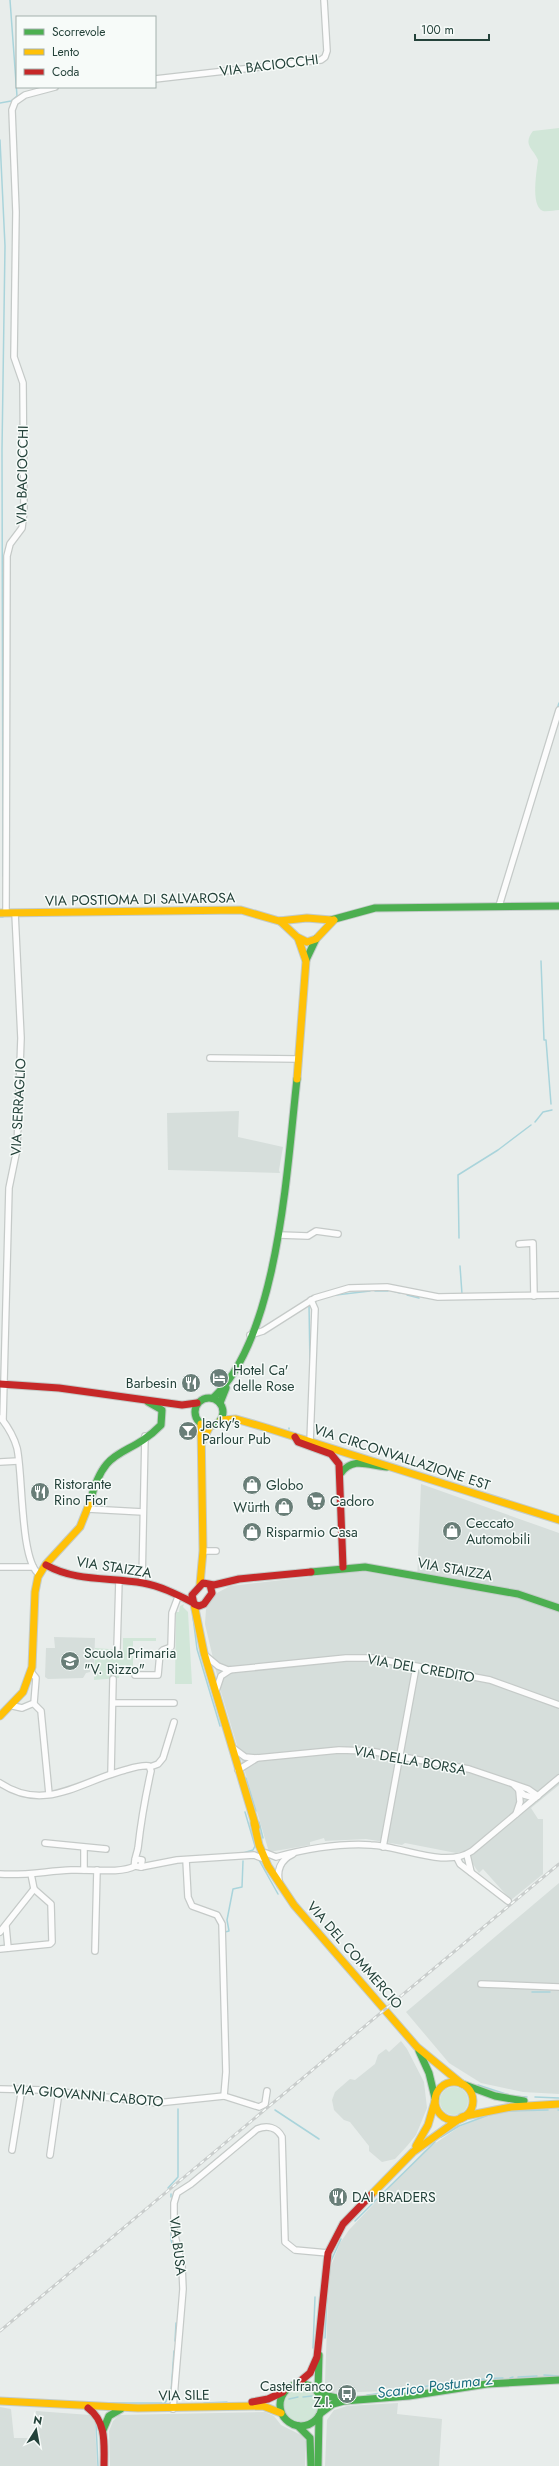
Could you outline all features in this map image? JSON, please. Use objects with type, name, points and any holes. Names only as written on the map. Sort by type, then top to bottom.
[{"type":"street","name":"VIA BACIOCCHI","points":[[156,79],[321,60],[325,57],[327,51],[324,0]]},
{"type":"street","name":"VIA BACIOCCHI","points":[[3,913],[6,556],[10,544],[22,528],[24,511],[24,382],[14,358],[16,212],[12,110],[15,102],[25,95],[51,88]]},
{"type":"street","points":[[499,906],[559,710]]},
{"type":"street","name":"VIA POSTIOMA DI SALVAROSA","points":[[3,913],[245,910],[280,921],[300,920],[307,918],[313,920],[334,920],[375,908],[559,906]]},
{"type":"street","name":"VIA SERRAGLIO","points":[[1,1418],[9,1188],[17,1149],[21,1038],[15,913]]},
{"type":"street","points":[[300,920],[296,928],[297,936],[306,961]]},
{"type":"street","points":[[221,1420],[226,1386],[250,1335],[279,1235],[299,1059],[306,961],[317,937],[319,927],[313,920]]},
{"type":"street","name":"VIA POSTIOMA DI SALVAROSA","points":[[317,937],[334,920]]},
{"type":"street","name":"VIA POSTIOMA DI SALVAROSA","points":[[280,921],[297,936]]},
{"type":"street","points":[[297,936],[307,942],[317,937]]},
{"type":"street","points":[[210,1058],[299,1059]]},
{"type":"street","points":[[279,1235],[308,1236],[316,1231],[338,1234]]},
{"type":"street","points":[[518,1244],[533,1243],[534,1296]]},
{"type":"street","points":[[250,1335],[263,1331],[311,1300],[331,1292],[356,1288],[386,1287],[438,1297],[559,1295]]},
{"type":"street","points":[[310,1442],[315,1309],[311,1300]]},
{"type":"street","points":[[2,1384],[59,1388],[182,1405],[197,1403],[204,1398],[213,1398],[236,1419]]},
{"type":"street","points":[[213,1398],[226,1386]]},
{"type":"street","points":[[0,1716],[13,1706],[25,1692],[32,1673],[35,1654],[35,1588],[39,1574],[78,1531],[88,1510],[97,1478],[104,1465],[119,1451],[155,1430],[162,1423],[162,1410],[140,1398]]},
{"type":"street","points":[[197,1403],[194,1411],[197,1420],[201,1424],[210,1426]]},
{"type":"street","points":[[182,1405],[194,1411]]},
{"type":"street","points":[[1,1418],[15,1443],[26,1540],[33,1567],[39,1574]]},
{"type":"street","points":[[201,1444],[210,1426],[221,1420],[236,1419]]},
{"type":"street","name":"VIA CIRCONVALLAZIONE EST","points":[[236,1419],[559,1520]]},
{"type":"street","points":[[135,1675],[158,1675],[160,1653],[163,1650],[171,1648],[172,1613],[178,1596],[186,1596],[194,1591],[200,1584],[203,1551],[201,1424]]},
{"type":"street","points":[[142,1582],[145,1436]]},
{"type":"street","points":[[295,1437],[301,1443],[335,1455],[339,1461],[342,1473],[343,1567]]},
{"type":"street","points":[[0,1462],[18,1461]]},
{"type":"street","points":[[342,1473],[346,1466],[354,1462],[376,1467],[391,1467]]},
{"type":"street","points":[[88,1510],[143,1512]]},
{"type":"street","points":[[203,1551],[216,1551]]},
{"type":"street","name":"VIA STAIZZA","points":[[46,1565],[68,1573],[95,1579],[142,1582],[193,1603]]},
{"type":"street","points":[[0,1568],[33,1567]]},
{"type":"street","name":"VIA STAIZZA","points":[[209,1584],[219,1584],[239,1578],[343,1567],[378,1568],[514,1593],[559,1608]]},
{"type":"street","points":[[202,1571],[212,1593]]},
{"type":"street","points":[[117,1649],[119,1580]]},
{"type":"street","points":[[200,1584],[209,1584]]},
{"type":"street","points":[[194,1591],[192,1597],[193,1603],[204,1604],[219,1584]]},
{"type":"street","name":"VIA DEL COMMERCIO","points":[[193,1603],[199,1620],[204,1653],[209,1672],[265,1856]]},
{"type":"street","name":"VIA DEL COMMERCIO","points":[[199,1620],[204,1604]]},
{"type":"street","name":"VIA DEL CREDITO","points":[[204,1653],[220,1667],[231,1670]]},
{"type":"street","name":"VIA DEL CREDITO","points":[[209,1672],[224,1673],[231,1670],[358,1658],[490,1680],[559,1705]]},
{"type":"street","points":[[209,1672],[220,1667]]},
{"type":"street","points":[[383,1846],[416,1667]]},
{"type":"street","points":[[32,1673],[36,1679],[34,1704],[41,1711],[50,1794]]},
{"type":"street","points":[[216,1696],[218,1683],[224,1673]]},
{"type":"street","points":[[111,1774],[114,1679]]},
{"type":"street","points":[[113,1703],[174,1703]]},
{"type":"street","points":[[13,1706],[17,1708],[34,1704]]},
{"type":"street","points":[[0,1783],[23,1794],[50,1794],[74,1790],[111,1774],[143,1766],[150,1767],[158,1764],[163,1758],[174,1722]]},
{"type":"street","points":[[231,1747],[239,1754],[248,1758]]},
{"type":"street","name":"VIA DELLA BORSA","points":[[237,1767],[248,1758],[350,1749],[400,1756],[462,1768],[529,1789],[537,1797]]},
{"type":"street","name":"VIA DELLA BORSA","points":[[237,1767],[259,1758]]},
{"type":"street","points":[[138,1866],[140,1859],[138,1847],[140,1819],[150,1767]]},
{"type":"street","points":[[0,1874],[31,1874],[84,1870],[126,1870],[138,1866],[186,1860],[250,1856],[276,1857],[328,1847],[367,1845],[383,1846],[445,1859],[457,1858],[467,1855],[559,1778]]},
{"type":"street","name":"VIA DELLA BORSA","points":[[512,1784],[526,1796],[537,1797]]},
{"type":"street","points":[[515,1816],[520,1802],[518,1790]]},
{"type":"street","name":"VIA DEL COMMERCIO","points":[[254,1823],[259,1847],[279,1882],[309,1923],[357,1975],[416,2046],[462,2084]]},
{"type":"street","points":[[45,1842],[84,1848],[106,1849]]},
{"type":"street","points":[[250,1856],[258,1851],[259,1847]]},
{"type":"street","points":[[84,1848],[84,1870]]},
{"type":"street","points":[[279,1882],[278,1873],[281,1863],[297,1852]]},
{"type":"street","points":[[467,1855],[472,1872]]},
{"type":"street","points":[[457,1858],[459,1864],[472,1872],[508,1901]]},
{"type":"street","points":[[140,1859],[159,1863]]},
{"type":"street","points":[[186,1860],[188,1896],[192,1906],[217,1915],[222,1924],[226,2072],[224,2096],[259,2107],[265,2104],[268,2091]]},
{"type":"street","points":[[95,1951],[99,1870]]},
{"type":"street","points":[[0,1949],[50,1944],[52,1942],[51,1904],[34,1889],[31,1874]]},
{"type":"street","points":[[0,1932],[34,1889]]},
{"type":"street","points":[[6,1926],[8,1948]]},
{"type":"street","points":[[481,1984],[559,1987]]},
{"type":"street","name":"VIA DEL COMMERCIO","points":[[416,2046],[429,2073],[435,2099]]},
{"type":"street","points":[[413,2152],[426,2127],[440,2088],[446,2084],[453,2082],[462,2084],[500,2097],[534,2103],[559,2104]]},
{"type":"street","points":[[318,2466],[320,2414],[322,2405],[318,2393],[319,2348],[328,2253],[352,2213],[413,2152],[470,2111],[472,2101],[470,2092],[462,2084]]},
{"type":"street","points":[[12,2150],[22,2088]]},
{"type":"street","name":"VIA GIOVANNI CABOTO","points":[[0,2089],[22,2088],[156,2103],[224,2096]]},
{"type":"street","points":[[50,2155],[59,2092]]},
{"type":"street","points":[[435,2099],[437,2109],[445,2117],[452,2119],[493,2108],[534,2103]]},
{"type":"street","name":"VIA BUSA","points":[[173,2409],[183,2289],[182,2266],[174,2231],[175,2197],[177,2193],[191,2184],[257,2129],[263,2127],[275,2129],[282,2137],[285,2242],[295,2250],[328,2253]]},
{"type":"street","points":[[311,2466],[310,2437],[305,2430],[287,2421],[281,2413],[280,2400],[285,2391],[311,2371],[319,2348]]},
{"type":"street","points":[[296,2425],[309,2424],[333,2404],[350,2400],[409,2396],[488,2384],[559,2380]]},
{"type":"street","points":[[296,2384],[310,2385],[318,2393],[350,2400]]},
{"type":"street","name":"VIA SILE","points":[[230,2406],[268,2400],[285,2391]]},
{"type":"street","name":"VIA SILE","points":[[0,2401],[88,2408],[138,2408]]},
{"type":"street","name":"VIA SILE","points":[[66,2406],[173,2409],[267,2406],[281,2413]]},
{"type":"street","points":[[88,2408],[98,2416],[103,2432],[104,2466]]},
{"type":"street","points":[[103,2432],[109,2416],[121,2409]]},
{"type":"shaded area","points":[[239,1111],[238,1137],[283,1147],[279,1170],[280,1173],[168,1170],[167,1113]]},
{"type":"shaded area","points":[[421,1484],[559,1533],[559,1785],[531,1808],[538,1819],[543,1819],[543,1874],[511,1900],[483,1869],[479,1873],[464,1851],[456,1853],[405,1843],[402,1845],[366,1839],[325,1841],[324,1838],[310,1842],[310,1845],[269,1852],[221,1692],[205,1624],[206,1609],[217,1593],[230,1586],[362,1571],[417,1581]]},
{"type":"shaded area","name":"Scuola Primaria \"V. Rizzo\"","points":[[54,1637],[95,1638],[94,1666],[90,1666],[90,1672],[86,1673],[83,1678],[48,1679],[45,1677],[46,1648],[55,1648]]},
{"type":"shaded area","points":[[559,1883],[559,2094],[523,2092],[481,2083],[449,2063],[406,2012]]},
{"type":"shaded area","points":[[401,2041],[407,2049],[424,2082],[427,2108],[416,2135],[407,2146],[395,2159],[382,2162],[369,2151],[369,2146],[350,2122],[344,2120],[334,2110],[332,2100],[335,2092],[350,2079],[355,2080],[375,2064],[378,2055],[386,2049],[389,2052]]},
{"type":"shaded area","points":[[524,2108],[559,2108],[559,2377],[476,2381],[419,2390],[328,2393],[325,2383],[329,2271],[340,2243],[349,2230],[424,2151],[459,2127],[490,2114]]},
{"type":"shaded area","points":[[398,2403],[397,2414],[442,2419],[439,2466],[325,2466],[327,2420],[334,2410],[347,2406]]},
{"type":"shaded area","points":[[0,2407],[11,2409],[14,2438],[34,2438],[36,2411],[90,2415],[95,2423],[97,2466],[0,2466]]},
{"type":"shaded area","points":[[265,2412],[274,2416],[281,2425],[301,2435],[306,2441],[305,2466],[110,2466],[109,2431],[113,2421],[119,2415]]},
{"type":"green space","points":[[559,128],[559,210],[543,211],[539,208],[535,195],[538,160],[530,147],[529,140],[533,131]]},
{"type":"green space","points":[[184,1604],[183,1607],[188,1612],[192,1684],[175,1684],[176,1612],[179,1612],[180,1606]]},
{"type":"green space","points":[[123,1638],[156,1638],[156,1641],[133,1641],[133,1667],[119,1667],[119,1678],[94,1680],[95,1648],[123,1650]]},
{"type":"green space","points":[[454,2087],[464,2091],[468,2101],[464,2111],[454,2115],[444,2111],[440,2101],[444,2091]]},
{"type":"green space","points":[[301,2386],[314,2391],[319,2404],[314,2417],[301,2422],[288,2417],[283,2404],[288,2391]]},
{"type":"waterway","points":[[10,0],[16,82]]},
{"type":"waterway","points":[[0,103],[11,101],[17,96],[16,88]]},
{"type":"waterway","points":[[0,140],[5,246],[2,450],[3,876]]},
{"type":"waterway","points":[[557,709],[559,703]]},
{"type":"waterway","points":[[541,961],[544,1040],[546,1040],[551,1104]]},
{"type":"waterway","points":[[535,1122],[543,1112],[552,1110]]},
{"type":"waterway","points":[[459,1238],[458,1175],[498,1150],[531,1125]]},
{"type":"waterway","points":[[460,1266],[462,1294]]},
{"type":"waterway","points":[[336,1295],[370,1291]]},
{"type":"waterway","points":[[375,1291],[388,1291]]},
{"type":"waterway","points":[[393,1291],[400,1293]]},
{"type":"waterway","points":[[441,1294],[449,1294]]},
{"type":"waterway","points":[[407,1295],[419,1298]]},
{"type":"waterway","points":[[309,1304],[310,1366]]},
{"type":"waterway","points":[[193,1617],[197,1649],[220,1726]]},
{"type":"waterway","points":[[246,1778],[256,1811]]},
{"type":"waterway","points":[[243,1853],[253,1850],[255,1846],[245,1812]]},
{"type":"waterway","points":[[259,1822],[263,1838]]},
{"type":"waterway","points":[[259,1860],[278,1894]]},
{"type":"waterway","points":[[225,1932],[229,1931],[227,1920],[233,1889],[242,1887],[243,1861]]},
{"type":"waterway","points":[[532,1992],[550,1992]]},
{"type":"waterway","points":[[478,2085],[509,2095]]},
{"type":"waterway","points":[[513,2096],[527,2097]]},
{"type":"waterway","points":[[535,2097],[559,2098]]},
{"type":"waterway","points":[[168,2188],[178,2177],[178,2109]]},
{"type":"waterway","points":[[275,2110],[319,2139]]},
{"type":"waterway","points":[[504,2111],[548,2110]]},
{"type":"waterway","points":[[441,2137],[459,2126],[491,2114]]},
{"type":"waterway","points":[[383,2193],[435,2142]]},
{"type":"waterway","points":[[355,2221],[377,2199]]},
{"type":"waterway","points":[[171,2205],[171,2239],[173,2248]]},
{"type":"waterway","points":[[330,2263],[341,2239]]},
{"type":"waterway","name":"Scarico Postuma 2","points":[[313,2348],[315,2297]]},
{"type":"waterway","points":[[325,2338],[327,2298]]},
{"type":"waterway","points":[[175,2341],[176,2323]]},
{"type":"waterway","points":[[97,2403],[165,2403],[171,2393],[174,2351]]},
{"type":"waterway","name":"Scarico Postuma 2","points":[[544,2375],[559,2376]]},
{"type":"waterway","name":"Scarico Postuma 2","points":[[518,2377],[537,2376]]},
{"type":"waterway","name":"Scarico Postuma 2","points":[[367,2395],[452,2382],[503,2378]]},
{"type":"waterway","name":"Scarico Postuma 2","points":[[303,2397],[312,2396]]},
{"type":"waterway","points":[[289,2399],[298,2397]]},
{"type":"waterway","points":[[204,2403],[227,2402]]},
{"type":"waterway","points":[[81,2403],[93,2403]]},
{"type":"waterway","points":[[96,2424],[98,2466]]},
{"type":"railway","points":[[0,2331],[559,1864]]},
{"type":"traffic: fast","points":[[331,920],[375,908],[559,906]]},
{"type":"traffic: fast","points":[[306,960],[316,939]]},
{"type":"traffic: fast","points":[[213,1398],[235,1370],[253,1335],[266,1293],[276,1248],[283,1202],[297,1079]]},
{"type":"traffic: fast","points":[[220,1403],[226,1388]]},
{"type":"traffic: fast","points":[[209,1398],[219,1402],[223,1412],[219,1422],[209,1426],[199,1422],[195,1412],[199,1402],[209,1398]]},
{"type":"traffic: fast","points":[[90,1502],[96,1483],[110,1460],[149,1436],[161,1425],[162,1410],[148,1402]]},
{"type":"traffic: fast","points":[[341,1473],[346,1468],[356,1463],[387,1467]]},
{"type":"traffic: fast","points":[[311,1572],[365,1567],[518,1594],[559,1608]]},
{"type":"traffic: fast","points":[[419,2051],[429,2073],[435,2098]]},
{"type":"traffic: fast","points":[[465,2085],[495,2096],[524,2101]]},
{"type":"traffic: fast","points":[[318,2391],[319,2355]]},
{"type":"traffic: fast","points":[[321,2413],[333,2404],[344,2401],[409,2396],[487,2384],[559,2380]]},
{"type":"traffic: fast","points":[[297,2384],[305,2384],[313,2387],[319,2393],[322,2405],[319,2417],[313,2423],[305,2426],[297,2426],[289,2423],[283,2417],[280,2409],[280,2401],[283,2393],[289,2387],[297,2384]]},
{"type":"traffic: fast","points":[[319,2394],[341,2399]]},
{"type":"traffic: fast","points":[[103,2430],[109,2416],[121,2409]]},
{"type":"traffic: fast","points":[[318,2466],[319,2416]]},
{"type":"traffic: fast","points":[[298,2426],[310,2438],[311,2466]]},
{"type":"traffic: slow","points":[[0,913],[241,910],[279,921],[307,918],[331,920]]},
{"type":"traffic: slow","points":[[280,921],[297,937],[307,942],[316,939],[334,920]]},
{"type":"traffic: slow","points":[[297,1079],[306,961],[298,938]]},
{"type":"traffic: slow","points":[[221,1420],[236,1419],[267,1428],[559,1520]]},
{"type":"traffic: slow","points":[[200,1584],[203,1551],[201,1424]]},
{"type":"traffic: slow","points":[[202,1442],[210,1426]]},
{"type":"traffic: slow","points":[[0,1716],[23,1692],[32,1667],[35,1592],[38,1577],[46,1564],[80,1527],[90,1502]]},
{"type":"traffic: slow","points":[[194,1604],[204,1653],[256,1827]]},
{"type":"traffic: slow","points":[[254,1823],[259,1845],[268,1866],[294,1905],[417,2047],[462,2084]]},
{"type":"traffic: slow","points":[[454,2082],[467,2088],[473,2101],[467,2114],[454,2120],[441,2114],[435,2101],[441,2088],[454,2082]]},
{"type":"traffic: slow","points":[[416,2146],[428,2125],[435,2101]]},
{"type":"traffic: slow","points":[[465,2116],[511,2107],[559,2104]]},
{"type":"traffic: slow","points":[[371,2195],[413,2152],[462,2117]]},
{"type":"traffic: slow","points":[[0,2401],[138,2408],[263,2406],[281,2413]]},
{"type":"traffic: jam","points":[[0,1384],[59,1388],[182,1405],[197,1403]]},
{"type":"traffic: jam","points":[[295,1437],[298,1442],[331,1454],[339,1464],[343,1567]]},
{"type":"traffic: jam","points":[[46,1565],[81,1577],[149,1584],[192,1602]]},
{"type":"traffic: jam","points":[[210,1585],[212,1593],[204,1604],[199,1606],[194,1604],[192,1595],[203,1583],[214,1585],[239,1579],[311,1572]]},
{"type":"traffic: jam","points":[[297,2384],[310,2373],[317,2357],[328,2253],[343,2224],[371,2195]]},
{"type":"traffic: jam","points":[[252,2402],[268,2399],[283,2392]]},
{"type":"traffic: jam","points":[[88,2408],[99,2420],[103,2434],[104,2466]]},
{"type":"place","name":"Hotel Ca' delle Rose","points":[[219,1378]]},
{"type":"place","name":"Barbesin","points":[[191,1383]]},
{"type":"place","name":"Jacky's Parlour Pub","points":[[188,1431]]},
{"type":"place","name":"Globo","points":[[252,1485]]},
{"type":"place","name":"Ristorante Rino Fior","points":[[40,1492]]},
{"type":"place","name":"Cadoro","points":[[316,1501]]},
{"type":"place","name":"Würth","points":[[284,1507]]},
{"type":"place","name":"Ceccato Automobili","points":[[452,1531]]},
{"type":"place","name":"Risparmio Casa","points":[[252,1532]]},
{"type":"place","name":"Scuola Primaria \"V. Rizzo\"","points":[[70,1661]]},
{"type":"place","name":"DAI BRADERS","points":[[338,2197]]},
{"type":"place","name":"Castelfranco Z.I.","points":[[347,2394]]}]
